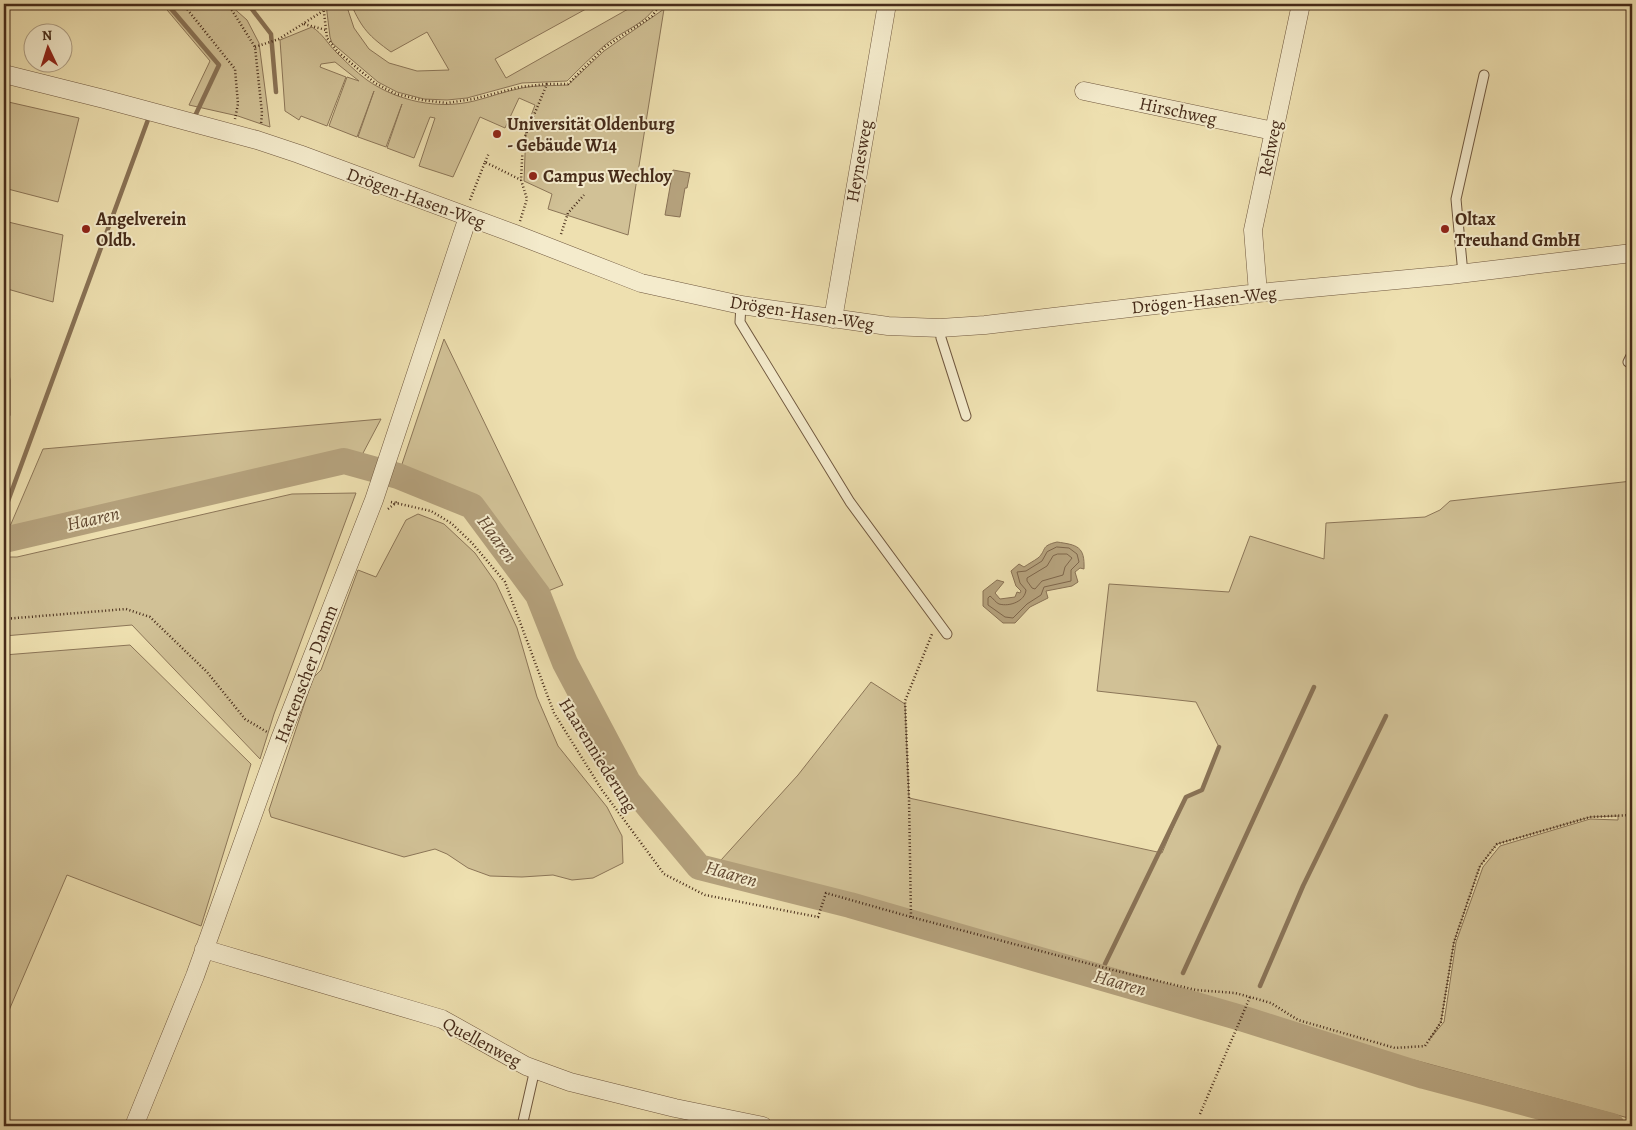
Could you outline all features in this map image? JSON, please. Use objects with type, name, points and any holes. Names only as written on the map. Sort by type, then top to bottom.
[{"type":"street","name":"Heynesweg","points":[[833,319],[887,4]]},
{"type":"street","name":"Rehweg","points":[[1258,293],[1253,230],[1301,4]]},
{"type":"street","name":"Drögen-Hasen-Weg","points":[[4,74],[257,140],[515,234],[641,284],[741,305],[888,326],[940,328],[985,325],[1258,293],[1463,274],[1632,253]]},
{"type":"street","name":"Hirschweg","points":[[1084,91],[1273,131]]},
{"type":"street","name":"Hartenscher Damm","points":[[134,1126],[165,1053],[280,740],[379,499],[389,456],[468,217]]},
{"type":"street","name":"Quellenweg","points":[[204,949],[442,1019],[500,1053],[570,1082],[638,1100],[763,1126]]},
{"type":"lane","points":[[1463,274],[1456,198],[1484,75]]},
{"type":"lane","points":[[1632,284],[1632,291]]},
{"type":"lane","points":[[741,305],[740,322],[850,502],[947,634]]},
{"type":"lane","points":[[940,328],[941,338],[966,416]]},
{"type":"lane","points":[[522,1126],[535,1069]]},
{"type":"path","points":[[183,4],[235,69],[238,104],[234,121]]},
{"type":"path","points":[[228,4],[255,47],[262,113],[261,128],[257,140]]},
{"type":"path","points":[[323,4],[327,38],[338,52],[375,83],[396,94],[447,103],[473,99],[520,87],[568,84],[605,47],[652,16],[661,4]]},
{"type":"path","points":[[255,47],[279,39],[323,11]]},
{"type":"path","points":[[304,24],[326,30]]},
{"type":"path","points":[[515,234],[527,199],[521,180],[523,141],[547,84]]},
{"type":"path","points":[[518,140],[523,141]]},
{"type":"path","points":[[468,217],[469,201],[489,153]]},
{"type":"path","points":[[485,162],[521,180]]},
{"type":"path","points":[[555,250],[568,213],[584,195]]},
{"type":"path","name":"Haarenniederung","points":[[379,499],[431,511],[451,523],[505,582],[554,713],[602,790],[664,874],[705,895],[818,917],[826,892],[911,917]]},
{"type":"path","points":[[4,619],[126,609],[150,617],[207,672],[245,719],[271,735]]},
{"type":"path","points":[[937,621],[905,702],[911,917],[1196,990],[1235,993],[1250,997],[1271,1003],[1298,1020],[1395,1048],[1425,1046],[1441,1022],[1454,942],[1480,866],[1497,844],[1590,817],[1632,815]]},
{"type":"path","points":[[1200,1114],[1250,997]]},
{"type":"shaded area","points":[[162,4],[229,4],[247,20],[259,43],[270,127],[238,116],[189,105],[210,61]]},
{"type":"shaded area","points":[[326,4],[346,4],[354,28],[369,49],[389,63],[417,71],[449,70],[427,32],[391,52],[367,31],[351,4],[595,4],[495,59],[506,78],[637,4],[657,4],[647,17],[611,40],[567,81],[522,83],[467,98],[447,100],[424,99],[397,92],[378,82],[332,43]]},
{"type":"shaded area","points":[[664,9],[628,235],[548,209],[552,194],[524,181],[526,129],[535,105],[519,98],[505,128],[480,117],[453,177],[419,166],[435,118],[430,117],[414,158],[387,148],[402,104],[386,147],[358,137],[374,91],[357,137],[329,126],[347,77],[359,81],[335,62],[321,64],[320,67],[346,77],[327,126],[301,116],[299,120],[285,111],[280,40],[312,27],[355,70],[379,87],[418,102],[460,104],[528,87],[568,85],[604,51]]},
{"type":"shaded area","points":[[4,101],[79,118],[58,202],[4,188]]},
{"type":"shaded area","points":[[4,221],[63,235],[53,302],[4,288]]},
{"type":"shaded area","points":[[444,339],[563,585],[538,595],[472,506],[398,476]]},
{"type":"shaded area","points":[[381,419],[362,455],[326,453],[8,531],[43,449]]},
{"type":"shaded area","points":[[1632,481],[1632,1119],[1414,1060],[1406,1070],[1241,1018],[712,870],[798,775],[871,682],[905,704],[909,798],[1162,853],[1186,797],[1202,790],[1219,747],[1196,702],[1097,691],[1109,584],[1229,592],[1250,536],[1324,559],[1326,523],[1425,517],[1440,510],[1450,501]],"holes":[[[1618,816],[1618,820],[1590,819],[1500,846],[1483,867],[1456,942],[1444,1022],[1429,1040],[1441,1022],[1454,942],[1480,866],[1497,844],[1590,817]]]},
{"type":"shaded area","points":[[356,493],[274,714],[260,759],[132,625],[4,636],[4,557],[17,557],[292,494]]},
{"type":"shaded area","points":[[418,514],[444,524],[475,553],[496,583],[517,628],[537,697],[558,746],[607,807],[622,836],[623,863],[593,878],[572,880],[553,875],[522,877],[490,876],[468,868],[447,854],[435,849],[404,857],[271,817],[269,810],[313,678],[321,670],[358,570],[376,577],[406,520]]},
{"type":"shaded area","points":[[130,645],[251,764],[201,926],[67,875],[4,1022],[4,655]]},
{"type":"water","points":[[673,170],[690,173],[687,188],[685,188],[680,217],[665,215]]},
{"type":"water","points":[[4,343],[10,380],[10,415],[4,432]]},
{"type":"water","points":[[1057,542],[1070,544],[1081,551],[1084,569],[1080,568],[1075,572],[1078,582],[1072,586],[1046,591],[1048,598],[1030,607],[1015,623],[1003,623],[983,606],[983,591],[997,580],[1004,582],[995,593],[1000,599],[1015,597],[1017,592],[1020,593],[1021,591],[1016,586],[1011,571],[1019,564],[1024,567],[1038,558],[1046,547]]},
{"type":"waterway","points":[[167,4],[219,65],[195,116]]},
{"type":"waterway","points":[[248,4],[271,34],[276,92]]},
{"type":"waterway","points":[[4,512],[149,117],[151,117]]},
{"type":"waterway","name":"Haaren","points":[[4,540],[344,461],[398,476],[472,506],[538,595],[565,663],[628,782],[699,867],[850,905],[1241,1018],[1424,1076],[1612,1126]]},
{"type":"waterway","points":[[1183,973],[1314,687]]},
{"type":"waterway","points":[[1260,986],[1303,886],[1386,716]]},
{"type":"waterway","points":[[1105,964],[1186,797],[1202,790],[1219,747]]},
{"type":"place","name":"Universität Oldenburg - Gebäude W14","points":[[497,134]]},
{"type":"place","name":"Campus Wechloy","points":[[533,176]]},
{"type":"place","name":"Angelverein Oldb.","points":[[86,229]]},
{"type":"place","name":"Oltax Treuhand GmbH","points":[[1445,229]]}]
